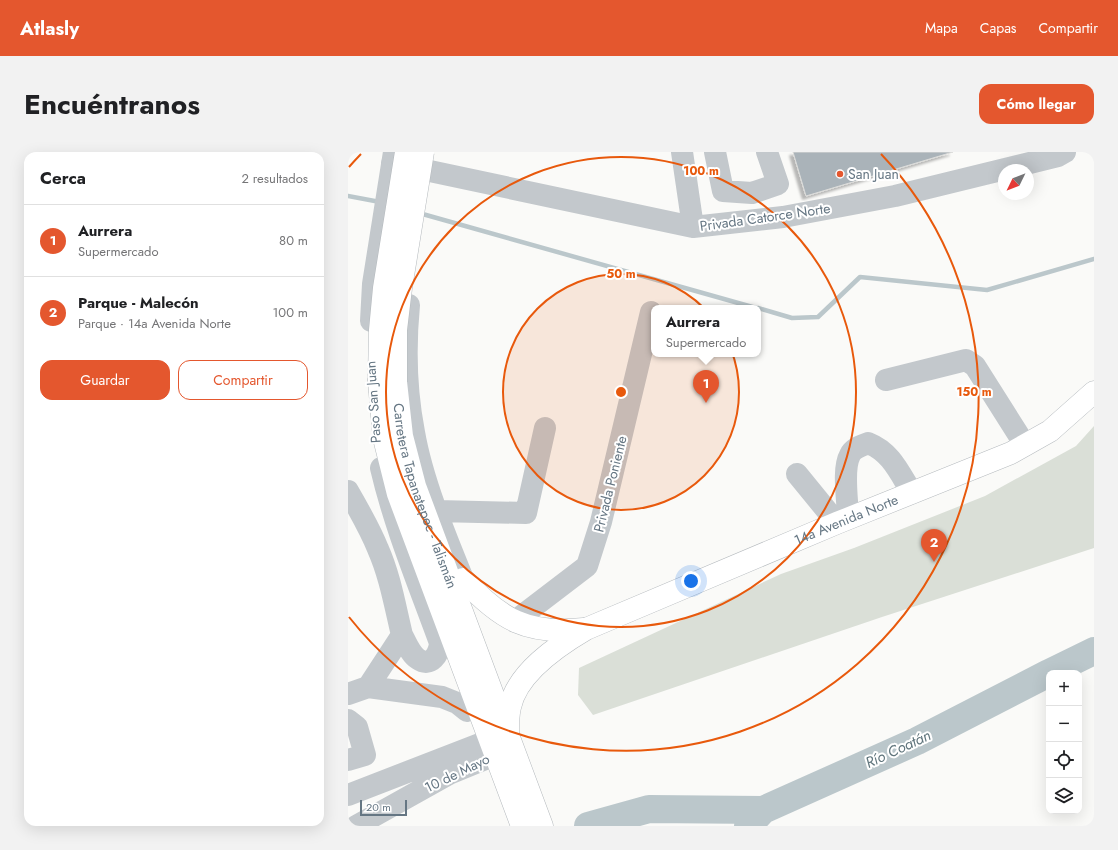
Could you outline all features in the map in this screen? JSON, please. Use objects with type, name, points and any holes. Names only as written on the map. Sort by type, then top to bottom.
[{"type":"main road","name":"Carretera Tapanatepec - Talismán","points":[[397,156],[380,330],[387,381],[415,486],[487,679],[522,826]]},
{"type":"main road","name":"Carretera Tapanatepec - Talismán","points":[[429,158],[401,288],[396,330],[387,381],[384,438],[398,494],[502,743],[542,826]]},
{"type":"main road","name":"14a Avenida Norte","points":[[586,629],[842,520],[1010,453],[1050,431],[1094,392]]},
{"type":"main road","points":[[463,579],[493,609],[515,621],[550,631],[586,629]]},
{"type":"main road","points":[[463,579],[477,616],[484,642],[487,679]]},
{"type":"main road","points":[[440,643],[457,690],[467,711],[502,743],[510,707],[516,690],[527,676],[560,647],[586,629]]},
{"type":"street","points":[[682,152],[693,227]]},
{"type":"street","points":[[715,152],[723,191],[752,193],[778,184],[767,152]]},
{"type":"street","name":"Privada Catorce Norte","points":[[397,156],[429,158],[693,227],[767,219],[894,196],[1058,156],[1065,152]]},
{"type":"street","name":"Paso San Juan","points":[[397,156],[388,189],[373,284],[370,326],[369,381],[374,439],[388,499],[440,643]]},
{"type":"street","points":[[429,158],[426,198],[410,295],[407,329],[408,381],[414,433],[437,511],[463,579]]},
{"type":"street","points":[[752,193],[767,219]]},
{"type":"street","name":"Privada Poniente","points":[[515,621],[587,566],[601,522],[651,312]]},
{"type":"street","points":[[886,380],[966,360],[975,366],[1025,445]]},
{"type":"street","points":[[437,511],[526,513],[545,428]]},
{"type":"street","points":[[842,520],[846,466],[850,454],[856,448],[868,444],[879,448],[892,460],[912,493]]},
{"type":"street","points":[[797,474],[842,520]]},
{"type":"street","points":[[348,491],[379,550],[387,574],[402,635],[418,659],[427,662],[435,658],[440,651],[440,643]]},
{"type":"street","points":[[358,690],[402,635]]},
{"type":"street","points":[[358,690],[442,697],[457,703],[467,711]]},
{"type":"street","points":[[348,720],[357,727],[365,755],[348,760]]},
{"type":"street","points":[[348,795],[502,743]]},
{"type":"street","name":"10 de Mayo","points":[[356,826],[502,743]]},
{"type":"shaded area","points":[[1094,426],[1094,548],[882,617],[593,715],[578,695],[579,668],[781,574],[854,548],[985,496],[1076,446]]},
{"type":"building","name":"San Juan","points":[[793,152],[953,152],[806,196]]},
{"type":"waterway","points":[[348,196],[380,202]]},
{"type":"waterway","points":[[419,213],[745,305]]},
{"type":"waterway","points":[[761,309],[792,318],[818,317],[860,277],[987,290],[1094,259]]},
{"type":"waterway","name":"Río Coatán","points":[[1055,670],[1094,651]]},
{"type":"waterway","name":"Río Coatán","points":[[748,826],[763,810],[917,741],[1046,675]]},
{"type":"waterway","points":[[588,826],[649,809],[763,810]]},
{"type":"place","name":"San Juan","points":[[840,174]]},
{"type":"place","name":"Aurrera","points":[[706,403]]},
{"type":"place","name":"Parque - Malecón","points":[[934,562]]}]
